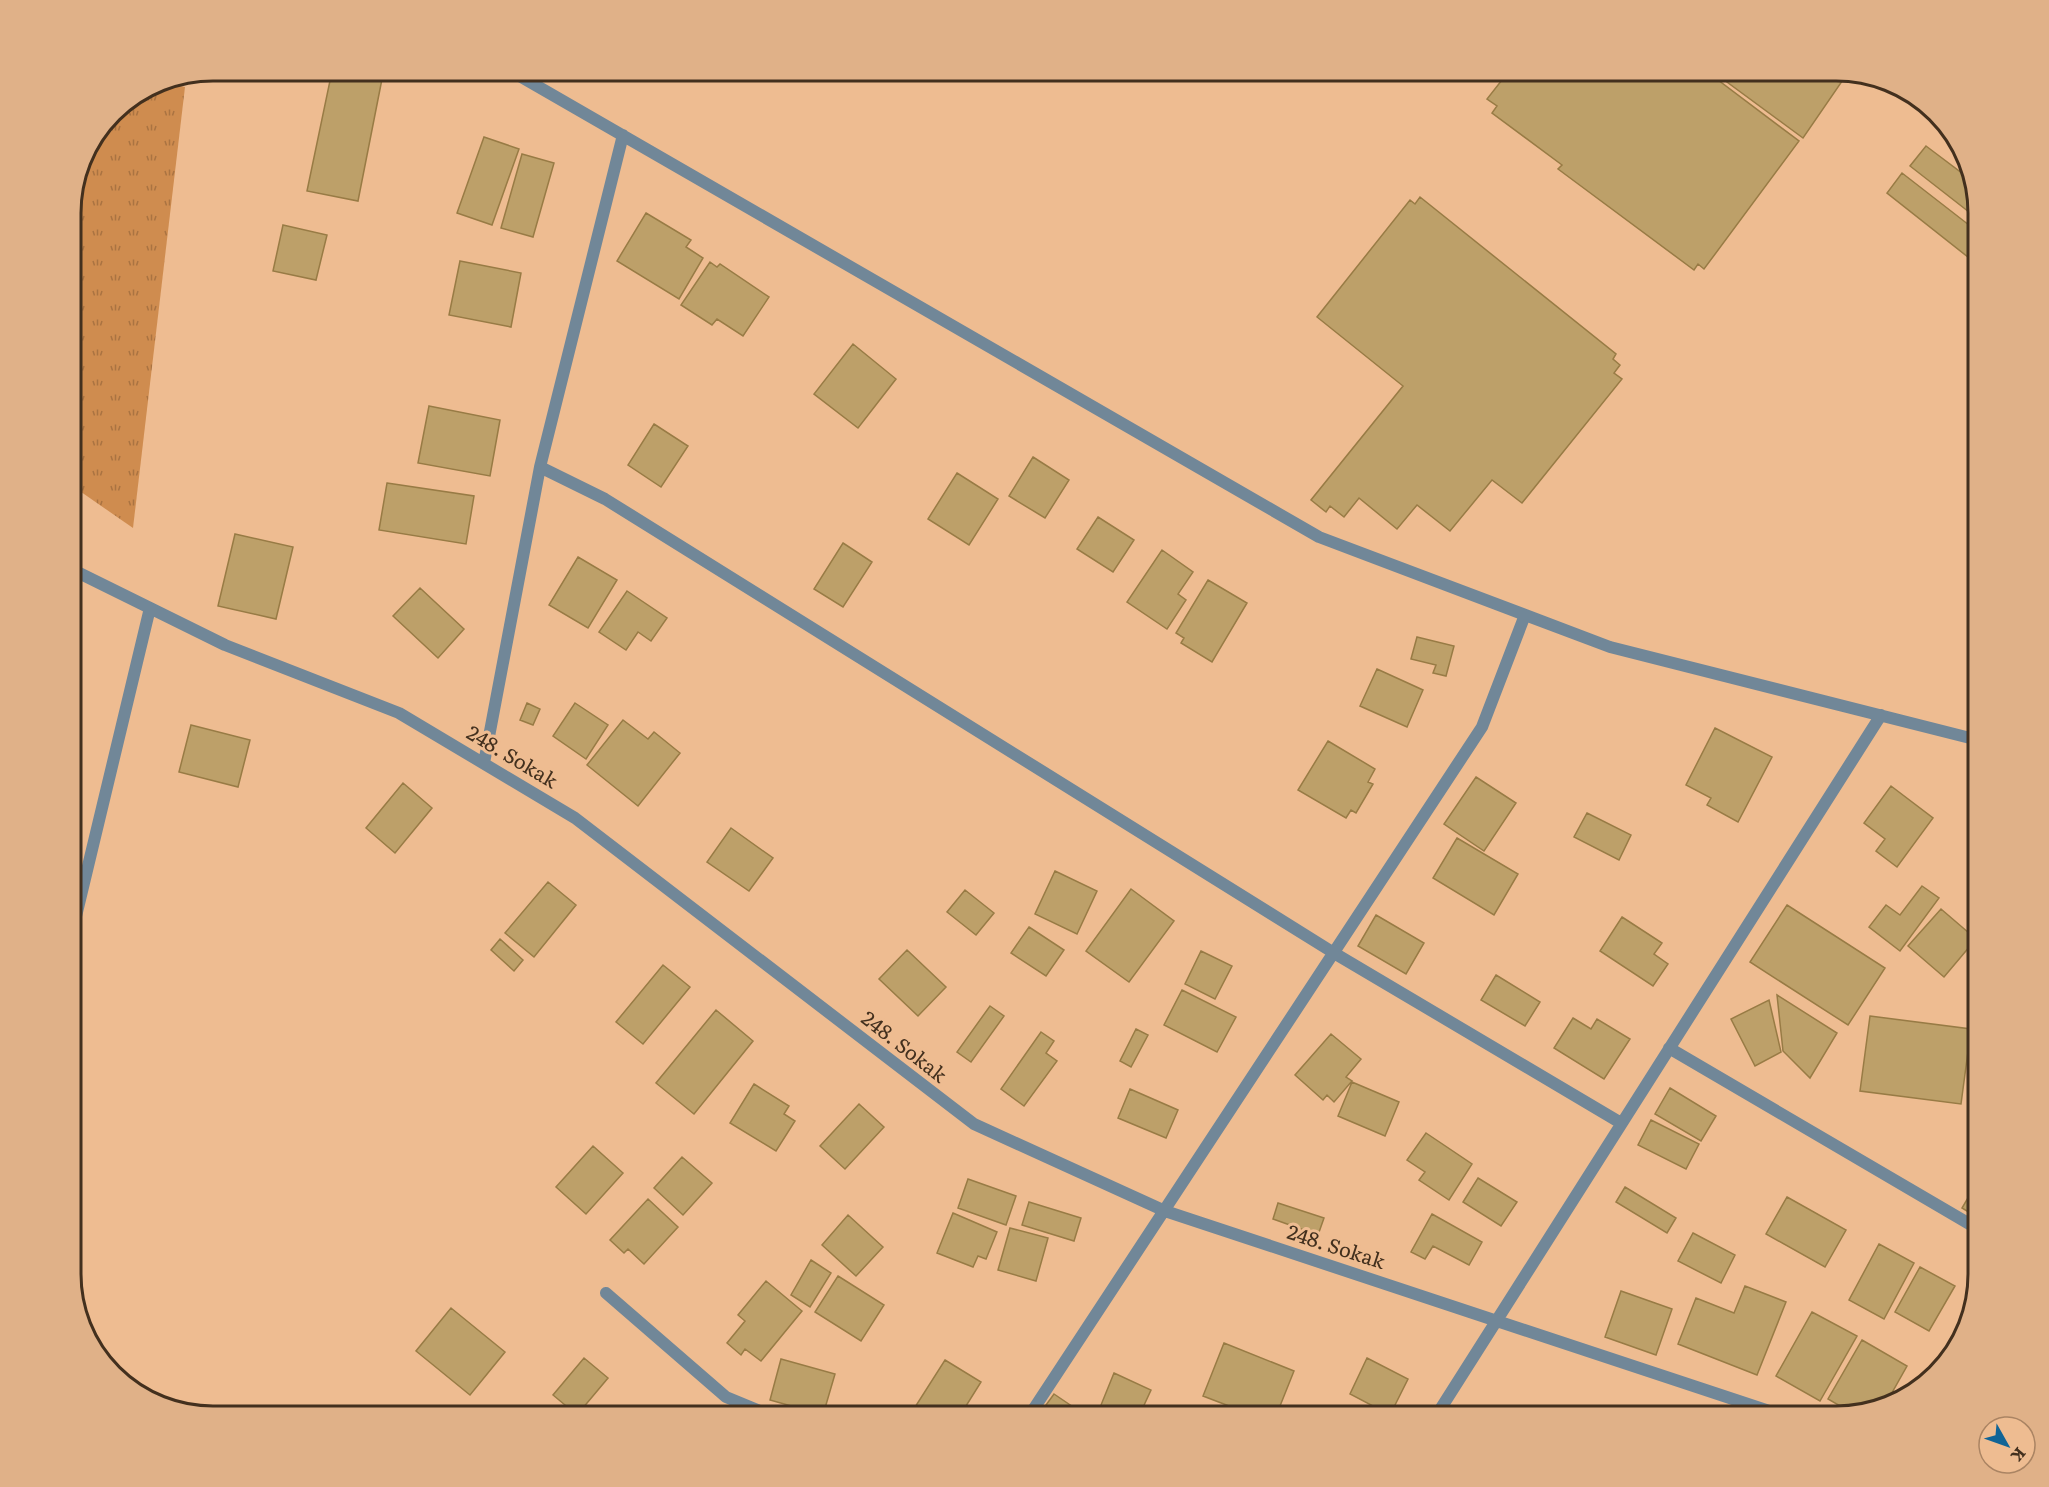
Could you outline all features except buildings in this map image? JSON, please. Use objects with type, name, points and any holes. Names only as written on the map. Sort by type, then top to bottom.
[{"type":"street","points":[[530,81],[1319,537],[1610,646],[1968,737]]},
{"type":"street","points":[[484,764],[540,467],[623,135]]},
{"type":"street","points":[[540,467],[605,500],[1334,953],[1621,1123]]},
{"type":"street","name":"248. Sokak","points":[[81,574],[225,645],[399,713],[575,818],[974,1124],[1165,1210],[1754,1406]]},
{"type":"street","points":[[81,895],[150,608]]},
{"type":"street","points":[[1036,1406],[1482,727],[1525,615]]},
{"type":"street","points":[[1442,1406],[1881,715]]},
{"type":"street","points":[[1669,1048],[1968,1223]]},
{"type":"street","points":[[606,1293],[726,1397],[748,1406]]},
{"type":"green space","points":[[180,86],[185,87],[133,528],[81,492],[81,205],[91,163],[103,140],[114,126],[140,103],[163,91]]}]
